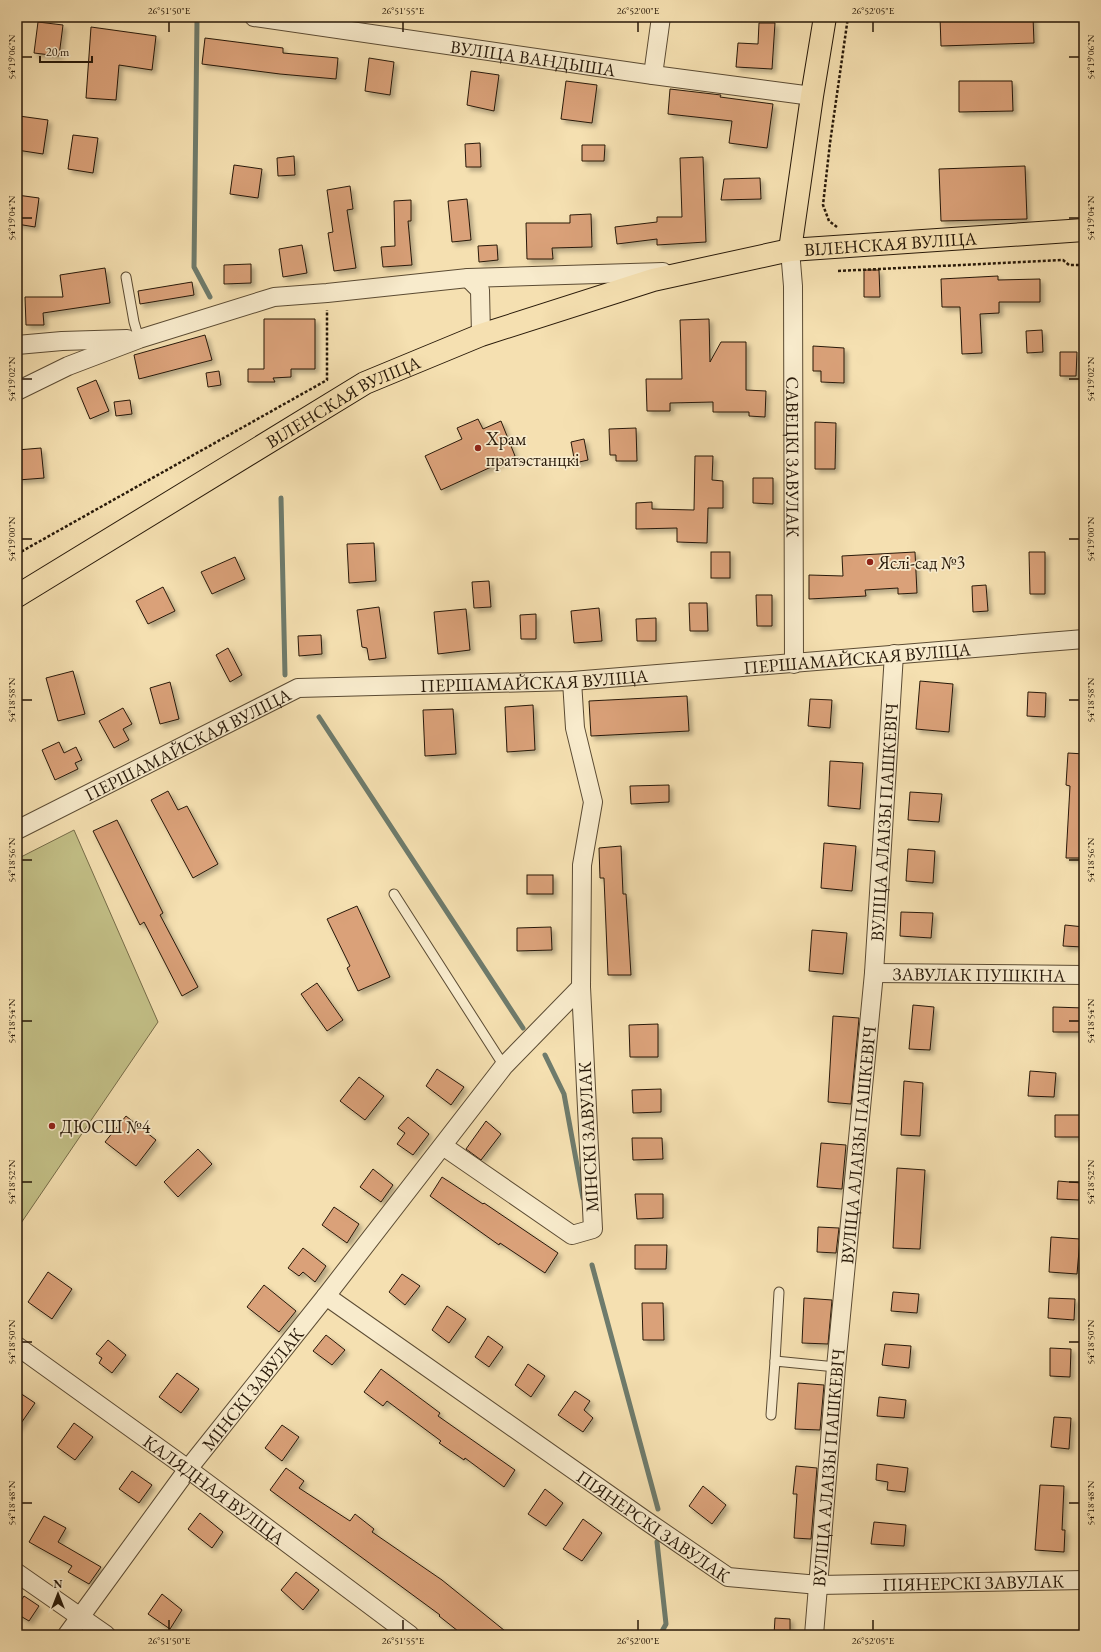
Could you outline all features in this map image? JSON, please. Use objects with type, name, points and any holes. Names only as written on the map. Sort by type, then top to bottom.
[{"type":"main road","points":[[790,250],[812,96],[826,17]]},
{"type":"main road","name":"ВІЛЕНСКАЯ ВУЛІЦА","points":[[17,596],[365,383],[481,335],[653,280],[790,250],[1084,230]]},
{"type":"street","name":"ВУЛІЦА ВАНДЫША","points":[[254,17],[653,75],[812,96]]},
{"type":"street","points":[[653,75],[661,17]]},
{"type":"street","name":"САВЕЦКІ ЗАВУЛАК","points":[[790,250],[793,286],[794,664]]},
{"type":"street","name":"ВІЛЕНСКАЯ ВУЛІЦА","points":[[17,392],[68,366],[139,339],[274,297],[468,278],[698,270]]},
{"type":"street","points":[[468,278],[480,290],[481,335]]},
{"type":"street","points":[[17,345],[62,341],[139,339]]},
{"type":"street","points":[[62,341],[69,352],[68,366]]},
{"type":"street","name":"ПЕРШАМАЙСКАЯ ВУЛІЦА","points":[[17,830],[298,688],[572,681],[794,664],[894,654],[1084,639]]},
{"type":"street","name":"ВУЛІЦА АЛАІЗЫ ПАШКЕВІЧ","points":[[814,1635],[836,1367],[874,973],[894,654]]},
{"type":"street","name":"МІНСКІ ЗАВУЛАК","points":[[443,1146],[572,1236],[593,1229],[581,987],[582,865],[593,802],[575,728],[572,681]]},
{"type":"street","name":"ЗАВУЛАК ПУШКІНА","points":[[874,973],[1084,975]]},
{"type":"street","name":"МІНСКІ ЗАВУЛАК","points":[[67,1635],[188,1469],[326,1296],[504,1066],[581,987]]},
{"type":"street","name":"ПІЯНЕРСКІ ЗАВУЛАК","points":[[326,1296],[728,1577],[818,1585],[1084,1580]]},
{"type":"street","name":"КАЛЯДНАЯ ВУЛІЦА","points":[[17,1346],[188,1469],[410,1635]]},
{"type":"street","points":[[17,1573],[81,1616],[106,1635]]},
{"type":"lane","points":[[126,277],[134,322],[139,339]]},
{"type":"lane","points":[[394,894],[504,1066]]},
{"type":"lane","points":[[771,1415],[779,1292]]},
{"type":"lane","points":[[775,1361],[836,1367]]},
{"type":"path","points":[[838,228],[829,221],[824,205],[830,143],[848,17]]},
{"type":"path","points":[[838,271],[1063,260],[1069,265],[1084,265]]},
{"type":"path","points":[[17,554],[327,380],[327,293]]},
{"type":"shaded area","name":"ДЮСШ №4","points":[[74,830],[158,1022],[17,1229],[17,859]]},
{"type":"building","points":[[940,17],[1033,17],[1034,43],[941,46]]},
{"type":"building","points":[[38,22],[63,25],[59,56],[34,53]]},
{"type":"building","points":[[759,23],[775,23],[772,69],[736,67],[738,43],[758,44]]},
{"type":"building","points":[[91,27],[156,36],[152,70],[119,65],[116,100],[86,98]]},
{"type":"building","points":[[205,38],[283,48],[283,53],[338,58],[336,79],[280,74],[202,64]]},
{"type":"building","points":[[369,58],[394,62],[390,95],[365,91]]},
{"type":"building","points":[[471,71],[499,75],[494,111],[467,105]]},
{"type":"building","points":[[566,81],[597,85],[592,123],[561,119]]},
{"type":"building","points":[[959,81],[1012,81],[1013,111],[959,112]]},
{"type":"building","points":[[670,89],[721,95],[720,97],[773,104],[767,148],[729,143],[732,121],[668,114]]},
{"type":"building","points":[[19,116],[48,120],[43,154],[17,150]]},
{"type":"building","points":[[73,135],[98,138],[93,173],[68,169]]},
{"type":"building","points":[[480,143],[481,167],[466,167],[465,144]]},
{"type":"building","points":[[582,145],[605,145],[604,161],[582,161]]},
{"type":"building","points":[[294,156],[295,175],[278,176],[277,158]]},
{"type":"building","points":[[703,157],[706,242],[657,245],[657,239],[617,244],[615,227],[657,222],[657,217],[682,217],[680,158]]},
{"type":"building","points":[[234,165],[262,169],[258,198],[230,194]]},
{"type":"building","points":[[1025,166],[1027,219],[941,221],[939,169]]},
{"type":"building","points":[[760,178],[761,199],[721,200],[724,179]]},
{"type":"building","points":[[350,186],[353,209],[347,210],[356,268],[334,271],[328,233],[333,232],[327,190]]},
{"type":"building","points":[[17,195],[39,198],[35,227],[17,224]]},
{"type":"building","points":[[467,199],[471,240],[452,242],[448,201]]},
{"type":"building","points":[[411,200],[411,221],[408,221],[412,265],[383,267],[381,247],[395,246],[394,201]]},
{"type":"building","points":[[591,214],[592,247],[552,248],[553,259],[527,259],[526,223],[570,223],[570,215]]},
{"type":"building","points":[[302,245],[307,273],[283,277],[279,249]]},
{"type":"building","points":[[497,245],[498,260],[479,262],[478,246]]},
{"type":"building","points":[[251,264],[251,283],[224,284],[224,265]]},
{"type":"building","points":[[105,268],[110,303],[43,313],[44,325],[26,325],[25,297],[63,297],[60,275]]},
{"type":"building","points":[[864,270],[879,270],[880,297],[864,297]]},
{"type":"building","points":[[998,276],[998,280],[1040,279],[1040,302],[999,302],[999,313],[980,314],[982,353],[962,354],[960,307],[942,307],[941,279]]},
{"type":"building","points":[[192,282],[194,295],[140,304],[138,291]]},
{"type":"building","points":[[264,319],[315,319],[315,369],[291,369],[291,377],[273,378],[275,382],[248,382],[248,369],[264,369]]},
{"type":"building","points":[[709,319],[710,362],[721,342],[746,342],[746,390],[766,391],[765,417],[749,416],[749,412],[713,412],[713,402],[670,403],[670,411],[647,411],[646,379],[682,379],[680,320]]},
{"type":"building","points":[[1042,330],[1043,352],[1027,353],[1026,331]]},
{"type":"building","points":[[205,335],[212,360],[139,379],[134,355]]},
{"type":"building","points":[[813,346],[844,348],[844,383],[821,382],[821,371],[813,371]]},
{"type":"building","points":[[1060,352],[1077,352],[1076,376],[1060,376]]},
{"type":"building","points":[[219,371],[221,385],[208,387],[206,373]]},
{"type":"building","points":[[96,380],[109,411],[90,419],[77,388]]},
{"type":"building","points":[[130,400],[132,414],[116,416],[114,402]]},
{"type":"building","name":"Храм пратэстанцкі","points":[[478,419],[483,429],[501,421],[515,456],[441,490],[425,456],[462,439],[457,428]]},
{"type":"building","points":[[815,422],[836,423],[835,469],[815,469]]},
{"type":"building","points":[[636,428],[637,461],[616,461],[616,455],[610,455],[609,429]]},
{"type":"building","points":[[584,439],[588,460],[575,463],[571,442]]},
{"type":"building","points":[[41,448],[44,478],[18,480],[17,450]]},
{"type":"building","points":[[695,456],[713,456],[712,480],[723,481],[723,508],[708,508],[707,543],[677,542],[677,528],[636,529],[636,503],[652,502],[652,509],[694,510]]},
{"type":"building","points":[[753,478],[773,478],[773,504],[753,503]]},
{"type":"building","points":[[374,543],[376,581],[349,583],[347,544]]},
{"type":"building","points":[[711,552],[730,552],[730,578],[711,578]]},
{"type":"building","points":[[915,552],[917,593],[898,594],[898,588],[865,590],[866,596],[809,599],[809,575],[843,576],[842,556]]},
{"type":"building","points":[[1029,552],[1045,552],[1045,594],[1030,594]]},
{"type":"building","points":[[235,557],[245,579],[212,594],[201,572]]},
{"type":"building","points":[[489,581],[491,607],[474,608],[472,582]]},
{"type":"building","points":[[986,585],[988,611],[973,612],[972,586]]},
{"type":"building","points":[[163,587],[175,611],[148,624],[136,601]]},
{"type":"building","points":[[756,595],[772,595],[772,626],[757,626]]},
{"type":"building","points":[[689,603],[707,603],[708,631],[690,631]]},
{"type":"building","points":[[379,607],[386,658],[369,660],[367,648],[362,647],[357,610]]},
{"type":"building","points":[[599,608],[602,641],[574,643],[571,611]]},
{"type":"building","points":[[466,609],[470,650],[438,654],[434,612]]},
{"type":"building","points":[[536,614],[536,639],[521,639],[520,615]]},
{"type":"building","points":[[656,618],[656,641],[637,641],[636,619]]},
{"type":"building","points":[[321,635],[322,654],[299,656],[298,636]]},
{"type":"building","points":[[228,648],[242,675],[230,682],[216,655]]},
{"type":"building","points":[[73,671],[85,714],[58,721],[46,678]]},
{"type":"building","points":[[920,681],[953,684],[949,732],[916,729]]},
{"type":"building","points":[[170,682],[179,719],[160,724],[150,688]]},
{"type":"building","points":[[1028,692],[1046,693],[1045,717],[1027,716]]},
{"type":"building","points":[[687,696],[689,731],[591,736],[589,701]]},
{"type":"building","points":[[810,699],[832,700],[830,728],[808,726]]},
{"type":"building","points":[[533,705],[535,750],[507,752],[505,707]]},
{"type":"building","points":[[123,708],[132,724],[123,729],[129,740],[114,748],[99,721]]},
{"type":"building","points":[[453,709],[456,754],[425,756],[423,710]]},
{"type":"building","points":[[59,742],[64,753],[76,747],[82,760],[75,763],[78,769],[55,780],[42,750]]},
{"type":"building","points":[[1068,753],[1084,754],[1084,858],[1066,858],[1070,786],[1066,785]]},
{"type":"building","points":[[830,761],[863,763],[860,809],[828,806]]},
{"type":"building","points":[[669,785],[669,802],[631,804],[630,786]]},
{"type":"building","points":[[168,791],[178,810],[187,806],[218,864],[193,878],[151,800]]},
{"type":"building","points":[[910,792],[942,794],[939,822],[908,820]]},
{"type":"building","points":[[117,820],[163,913],[160,915],[198,987],[182,996],[144,922],[140,925],[93,831]]},
{"type":"building","points":[[824,843],[856,846],[852,891],[821,888]]},
{"type":"building","points":[[621,846],[623,894],[626,894],[631,975],[608,975],[604,878],[600,878],[599,848]]},
{"type":"building","points":[[908,849],[935,851],[933,883],[906,881]]},
{"type":"building","points":[[527,875],[553,875],[553,894],[527,894]]},
{"type":"building","points":[[357,906],[390,977],[358,991],[347,968],[350,966],[327,919]]},
{"type":"building","points":[[901,912],[933,913],[931,938],[900,936]]},
{"type":"building","points":[[1065,925],[1084,927],[1083,947],[1063,946]]},
{"type":"building","points":[[551,927],[552,950],[517,951],[517,928]]},
{"type":"building","points":[[812,930],[847,933],[843,974],[809,971]]},
{"type":"building","points":[[317,983],[343,1020],[327,1031],[301,994]]},
{"type":"building","points":[[913,1005],[934,1007],[930,1050],[909,1049]]},
{"type":"building","points":[[1053,1007],[1084,1008],[1083,1032],[1053,1032]]},
{"type":"building","points":[[833,1016],[859,1018],[851,1104],[828,1102]]},
{"type":"building","points":[[658,1024],[658,1057],[630,1057],[629,1025]]},
{"type":"building","points":[[437,1069],[464,1087],[451,1105],[426,1086]]},
{"type":"building","points":[[1030,1071],[1056,1073],[1054,1097],[1028,1096]]},
{"type":"building","points":[[359,1077],[384,1096],[365,1120],[340,1101]]},
{"type":"building","points":[[904,1081],[923,1083],[920,1136],[901,1135]]},
{"type":"building","points":[[661,1089],[661,1112],[633,1113],[632,1090]]},
{"type":"building","points":[[1055,1115],[1081,1115],[1082,1137],[1055,1137]]},
{"type":"building","points":[[126,1116],[156,1140],[136,1166],[105,1142]]},
{"type":"building","points":[[408,1117],[429,1134],[413,1155],[397,1144],[405,1133],[398,1128]]},
{"type":"building","points":[[486,1121],[501,1134],[481,1160],[466,1149]]},
{"type":"building","points":[[632,1138],[662,1138],[663,1159],[633,1160]]},
{"type":"building","points":[[821,1143],[846,1145],[842,1189],[817,1187]]},
{"type":"building","points":[[198,1149],[212,1164],[178,1197],[164,1182]]},
{"type":"building","points":[[897,1168],[925,1170],[920,1249],[893,1248]]},
{"type":"building","points":[[373,1169],[393,1185],[381,1202],[360,1187]]},
{"type":"building","points":[[442,1177],[483,1204],[484,1203],[558,1253],[545,1273],[500,1243],[499,1245],[430,1196]]},
{"type":"building","points":[[1058,1181],[1081,1183],[1079,1200],[1057,1199]]},
{"type":"building","points":[[635,1194],[663,1194],[663,1218],[637,1219]]},
{"type":"building","points":[[334,1207],[359,1224],[347,1243],[322,1225]]},
{"type":"building","points":[[818,1227],[839,1228],[836,1253],[817,1252]]},
{"type":"building","points":[[1051,1237],[1080,1239],[1077,1274],[1049,1272]]},
{"type":"building","points":[[635,1245],[667,1245],[666,1269],[635,1269]]},
{"type":"building","points":[[303,1248],[326,1266],[315,1282],[303,1272],[299,1276],[288,1268]]},
{"type":"building","points":[[48,1272],[72,1289],[52,1319],[28,1302]]},
{"type":"building","points":[[402,1274],[420,1286],[405,1305],[389,1292]]},
{"type":"building","points":[[264,1285],[296,1311],[279,1332],[247,1307]]},
{"type":"building","points":[[893,1292],[919,1294],[917,1313],[891,1311]]},
{"type":"building","points":[[804,1298],[832,1300],[828,1344],[802,1343]]},
{"type":"building","points":[[1049,1298],[1075,1299],[1074,1320],[1048,1318]]},
{"type":"building","points":[[642,1303],[663,1303],[664,1340],[643,1340]]},
{"type":"building","points":[[447,1306],[466,1319],[449,1343],[432,1330]]},
{"type":"building","points":[[326,1335],[345,1350],[332,1365],[313,1351]]},
{"type":"building","points":[[488,1336],[503,1347],[489,1367],[475,1357]]},
{"type":"building","points":[[108,1340],[126,1355],[112,1373],[99,1363],[102,1358],[96,1354]]},
{"type":"building","points":[[885,1344],[911,1346],[909,1368],[882,1365]]},
{"type":"building","points":[[1050,1348],[1071,1349],[1070,1377],[1050,1376]]},
{"type":"building","points":[[528,1364],[545,1376],[531,1397],[515,1385]]},
{"type":"building","points":[[381,1369],[440,1413],[438,1416],[515,1470],[504,1487],[465,1458],[464,1460],[439,1443],[441,1441],[387,1401],[383,1406],[364,1392]]},
{"type":"building","points":[[177,1373],[199,1389],[181,1413],[159,1397]]},
{"type":"building","points":[[798,1383],[824,1385],[820,1430],[795,1429]]},
{"type":"building","points":[[17,1391],[35,1403],[17,1429]]},
{"type":"building","points":[[575,1391],[590,1401],[584,1410],[593,1418],[583,1432],[558,1415]]},
{"type":"building","points":[[879,1397],[906,1400],[904,1418],[877,1416]]},
{"type":"building","points":[[1054,1417],[1071,1418],[1069,1449],[1051,1447]]},
{"type":"building","points":[[74,1423],[93,1437],[75,1460],[57,1447]]},
{"type":"building","points":[[282,1425],[299,1437],[282,1461],[265,1448]]},
{"type":"building","points":[[877,1464],[908,1468],[905,1492],[887,1490],[888,1482],[876,1480]]},
{"type":"building","points":[[796,1466],[817,1468],[811,1539],[794,1538],[797,1494],[793,1494]]},
{"type":"building","points":[[286,1468],[304,1481],[299,1488],[350,1521],[355,1514],[374,1529],[372,1532],[442,1580],[510,1635],[463,1635],[439,1616],[440,1615],[270,1490]]},
{"type":"building","points":[[132,1471],[152,1485],[139,1503],[119,1489]]},
{"type":"building","points":[[1040,1485],[1064,1486],[1062,1530],[1065,1530],[1064,1552],[1035,1550]]},
{"type":"building","points":[[703,1486],[726,1505],[712,1524],[689,1506]]},
{"type":"building","points":[[545,1489],[563,1503],[546,1526],[528,1514]]},
{"type":"building","points":[[200,1513],[223,1532],[212,1548],[188,1529]]},
{"type":"building","points":[[44,1516],[66,1528],[58,1542],[101,1567],[89,1584],[68,1572],[72,1566],[29,1542]]},
{"type":"building","points":[[583,1519],[602,1533],[582,1561],[563,1549]]},
{"type":"building","points":[[874,1522],[906,1525],[904,1546],[871,1544]]},
{"type":"building","points":[[296,1572],[319,1590],[303,1610],[281,1590]]},
{"type":"building","points":[[162,1594],[182,1610],[170,1629],[148,1614]]},
{"type":"building","points":[[24,1596],[39,1606],[29,1621],[17,1614],[17,1607]]},
{"type":"building","points":[[775,1618],[790,1619],[790,1635],[774,1635]]},
{"type":"waterway","points":[[197,21],[194,267],[210,297]]},
{"type":"waterway","points":[[281,498],[285,675]]},
{"type":"waterway","points":[[319,717],[523,1028]]},
{"type":"waterway","points":[[545,1055],[564,1094],[583,1198]]},
{"type":"waterway","points":[[592,1265],[658,1509]]},
{"type":"waterway","points":[[657,1542],[666,1624],[660,1635]]},
{"type":"place","name":"Храм пратэстанцкі","points":[[478,448]]},
{"type":"place","name":"Яслі-сад №3","points":[[870,562]]},
{"type":"place","name":"ДЮСШ №4","points":[[52,1126]]}]
